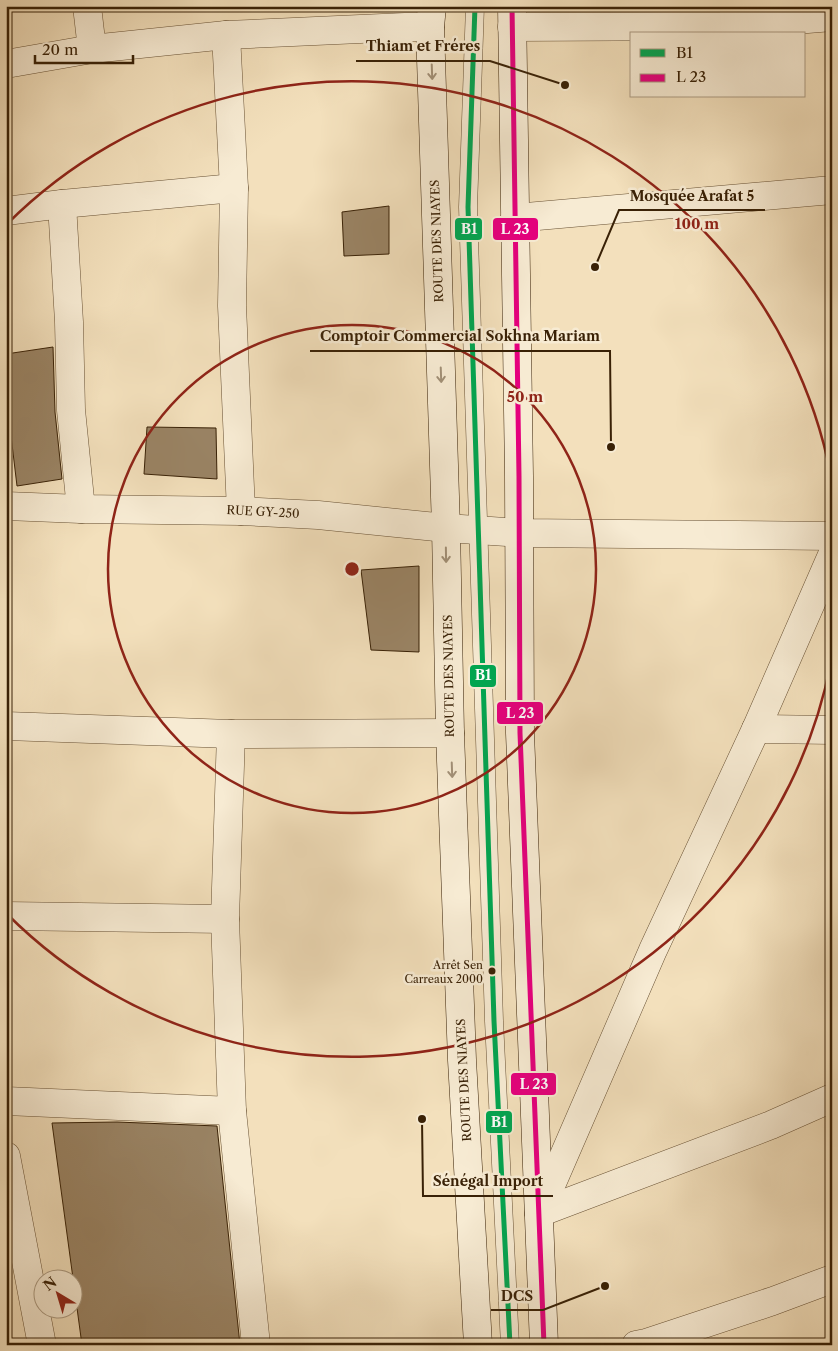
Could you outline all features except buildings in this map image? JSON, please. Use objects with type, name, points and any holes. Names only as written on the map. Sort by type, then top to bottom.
[{"type":"street","points":[[87,6],[92,48]]},
{"type":"street","points":[[6,64],[92,48],[226,34],[395,27],[431,16]]},
{"type":"street","name":"ROUTE DES NIAYES","points":[[431,16],[450,733],[462,1060],[478,1345]]},
{"type":"street","points":[[544,1345],[520,733],[520,533],[512,17],[721,26],[832,17]]},
{"type":"street","points":[[226,34],[234,188],[232,306],[241,510]]},
{"type":"street","points":[[6,212],[62,204],[234,188]]},
{"type":"street","points":[[515,218],[832,190]]},
{"type":"street","points":[[62,204],[69,322],[71,410],[81,509]]},
{"type":"street","name":"RUE GY-250","points":[[6,506],[81,509],[241,510],[520,533],[832,536]]},
{"type":"street","points":[[538,1213],[653,950],[756,729],[832,555]]},
{"type":"street","points":[[6,726],[230,734],[450,733]]},
{"type":"street","points":[[756,729],[832,730]]},
{"type":"street","points":[[230,734],[225,919],[232,1111],[256,1345]]},
{"type":"street","points":[[6,916],[225,919]]},
{"type":"street","points":[[538,1213],[771,1125],[832,1098]]},
{"type":"street","points":[[6,1101],[232,1111]]},
{"type":"street","points":[[6,1156],[42,1345]]},
{"type":"street","points":[[636,1345],[773,1301],[832,1279]]},
{"type":"lane","points":[[475,6],[468,207],[494,1021],[510,1345]]},
{"type":"transit line","name":"B1","points":[[475,6],[468,207],[494,1021],[510,1345]]},
{"type":"transit line","points":[[512,6],[519,476],[520,733],[544,1345]]},
{"type":"place","name":"Thiam et Fréres","points":[[565,85]]},
{"type":"place","name":"Mosquée Arafat 5","points":[[595,267]]},
{"type":"place","name":"Comptoir Commercial Sokhna Mariam","points":[[611,447]]},
{"type":"place","name":"Arrêt Sen Carreaux 2000","points":[[492,971]]},
{"type":"place","name":"Sénégal Import","points":[[422,1119]]},
{"type":"place","name":"DCS","points":[[605,1286]]}]
